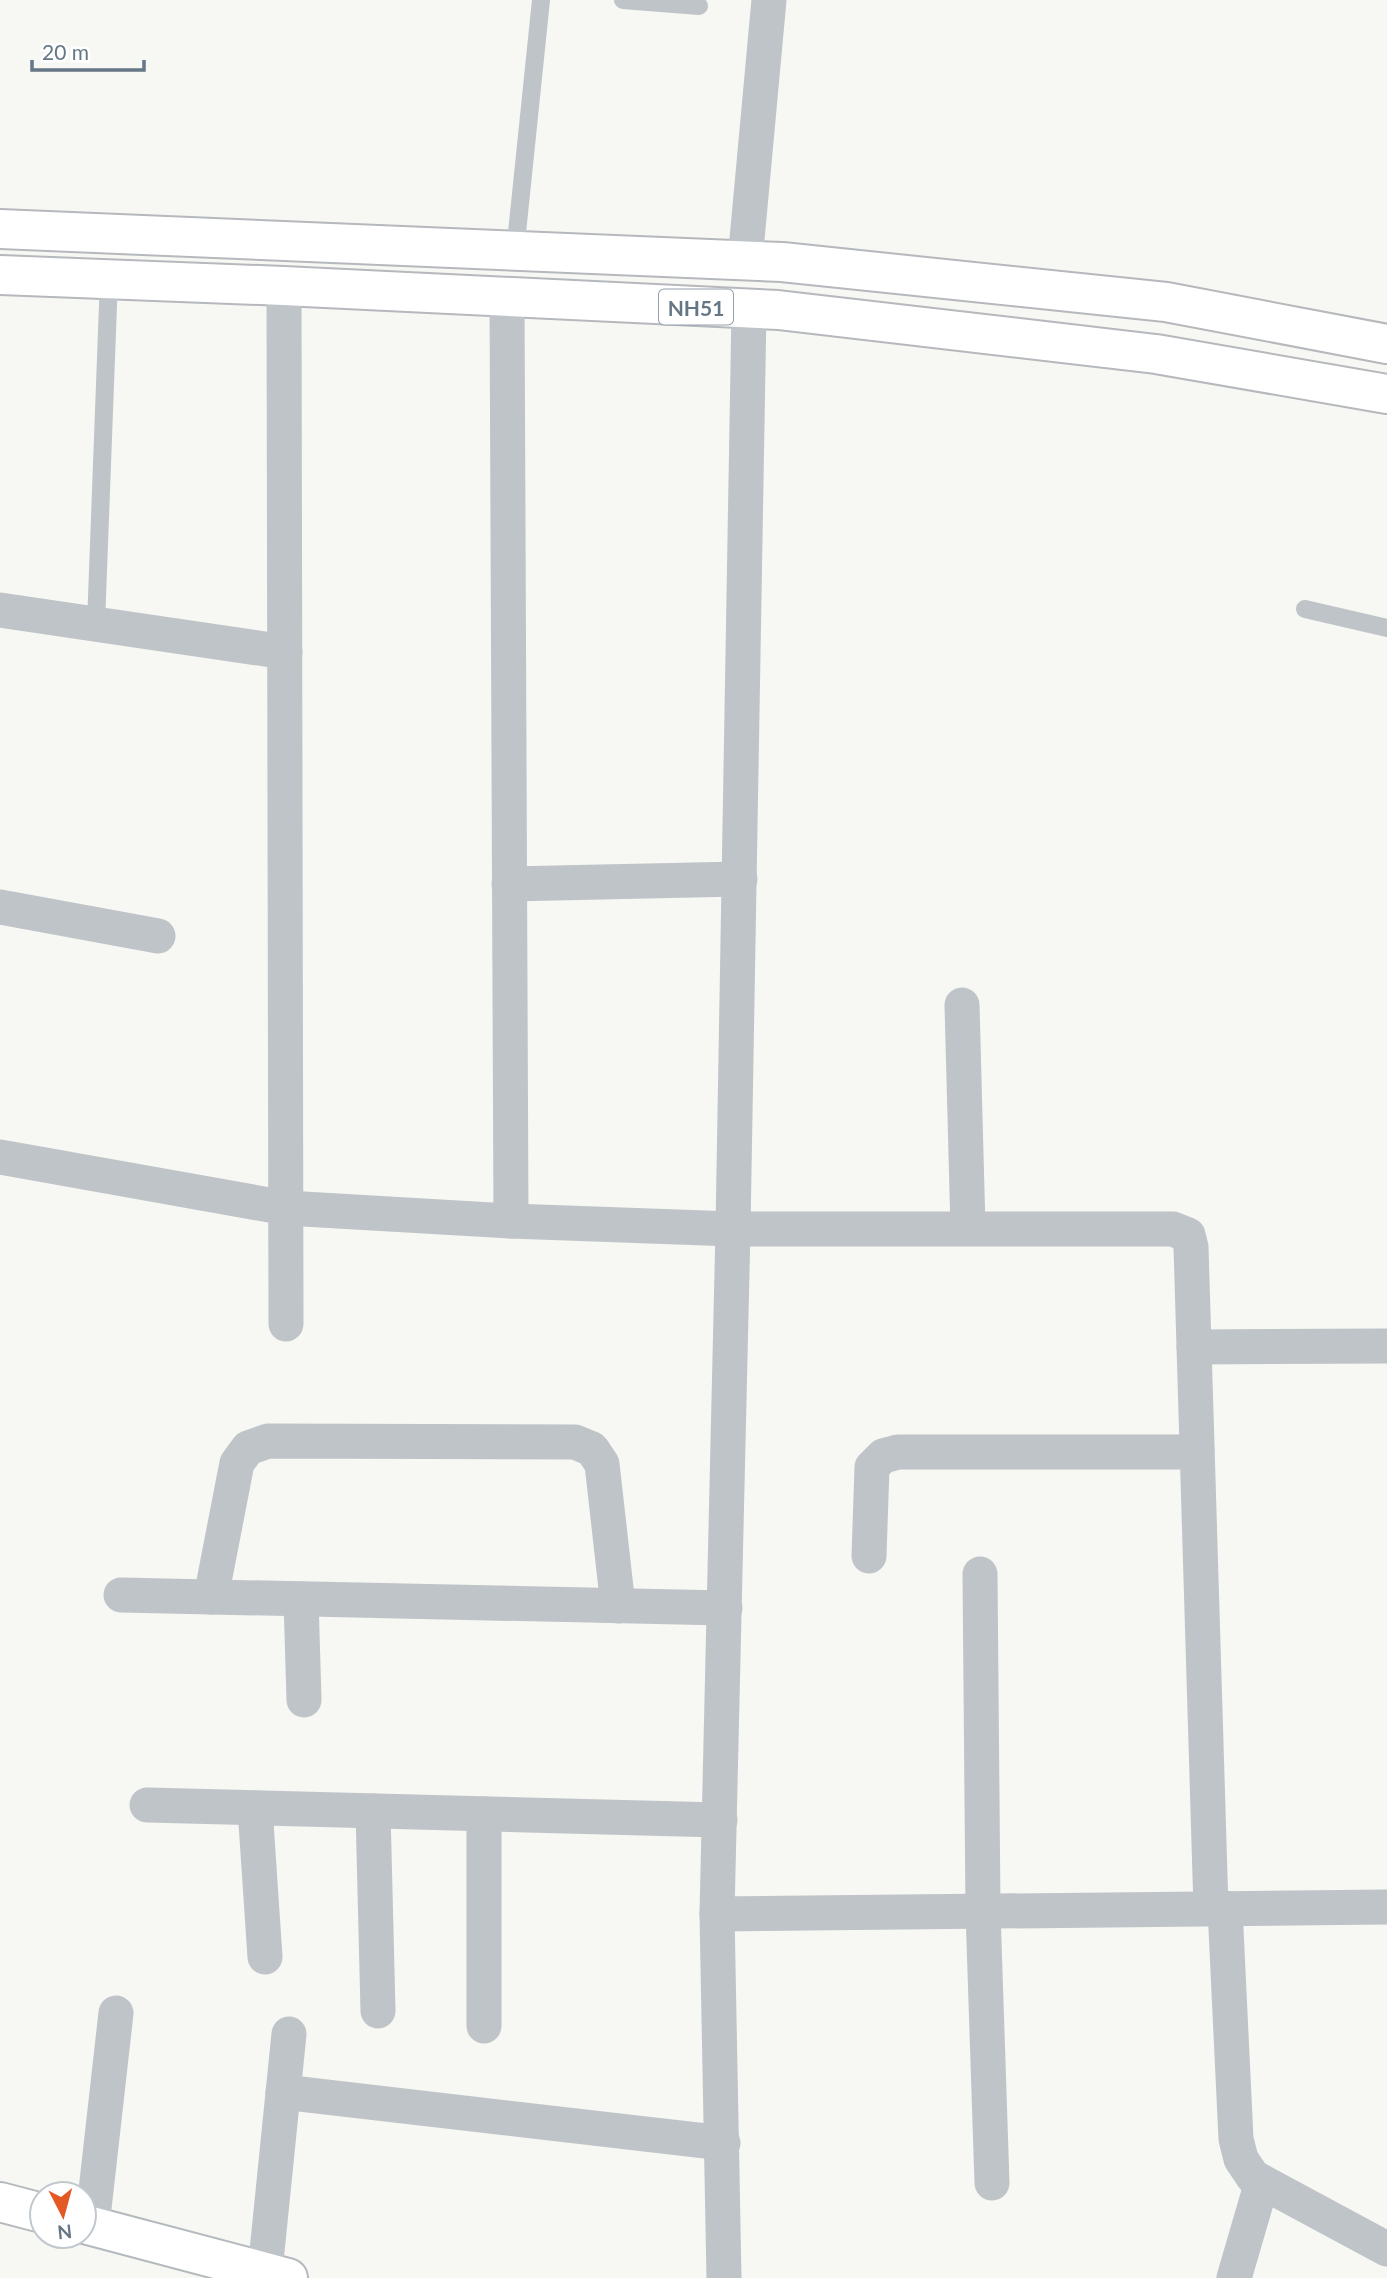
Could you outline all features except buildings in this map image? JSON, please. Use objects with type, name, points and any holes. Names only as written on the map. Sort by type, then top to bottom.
[{"type":"main road","name":"NH51","points":[[0,229],[782,262],[1166,302],[1387,344]]},
{"type":"main road","name":"NH51","points":[[0,275],[778,310],[1156,354],[1387,394]]},
{"type":"main road","points":[[0,2202],[28,2209]]},
{"type":"main road","points":[[98,2228],[276,2275]]},
{"type":"street","points":[[745,261],[769,0]]},
{"type":"street","points":[[284,286],[286,1324]]},
{"type":"street","points":[[507,297],[511,1221]]},
{"type":"street","points":[[724,2278],[717,1914],[740,879],[749,309]]},
{"type":"street","points":[[0,610],[285,652]]},
{"type":"street","points":[[509,884],[740,879]]},
{"type":"street","points":[[0,907],[158,936]]},
{"type":"street","points":[[962,1005],[968,1228]]},
{"type":"street","points":[[0,1157],[286,1208],[511,1221],[733,1229],[1172,1229],[1188,1235],[1191,1247],[1197,1452],[1218,1909],[1236,2139],[1241,2159],[1253,2178],[1387,2249]]},
{"type":"street","points":[[1194,1347],[1387,1346]]},
{"type":"street","points":[[211,1597],[237,1463],[248,1448],[268,1441],[575,1442],[592,1448],[602,1464],[618,1606]]},
{"type":"street","points":[[869,1556],[872,1467],[883,1455],[898,1452],[1197,1452]]},
{"type":"street","points":[[980,1573],[983,1911],[992,2183]]},
{"type":"street","points":[[121,1595],[725,1608]]},
{"type":"street","points":[[302,1599],[304,1700]]},
{"type":"street","points":[[147,1805],[720,1820]]},
{"type":"street","points":[[255,1808],[265,1957]]},
{"type":"street","points":[[373,1811],[378,2011]]},
{"type":"street","points":[[484,1814],[484,2026]]},
{"type":"street","points":[[717,1914],[1387,1907]]},
{"type":"street","points":[[94,2180],[116,2013]]},
{"type":"street","points":[[276,2275],[283,2092],[289,2034]]},
{"type":"street","points":[[283,2092],[723,2143]]},
{"type":"street","points":[[1234,2278],[1262,2182]]},
{"type":"lane","points":[[515,252],[541,0]]},
{"type":"lane","points":[[623,0],[699,6]]},
{"type":"lane","points":[[96,624],[109,278]]},
{"type":"lane","points":[[1305,609],[1387,628]]}]
